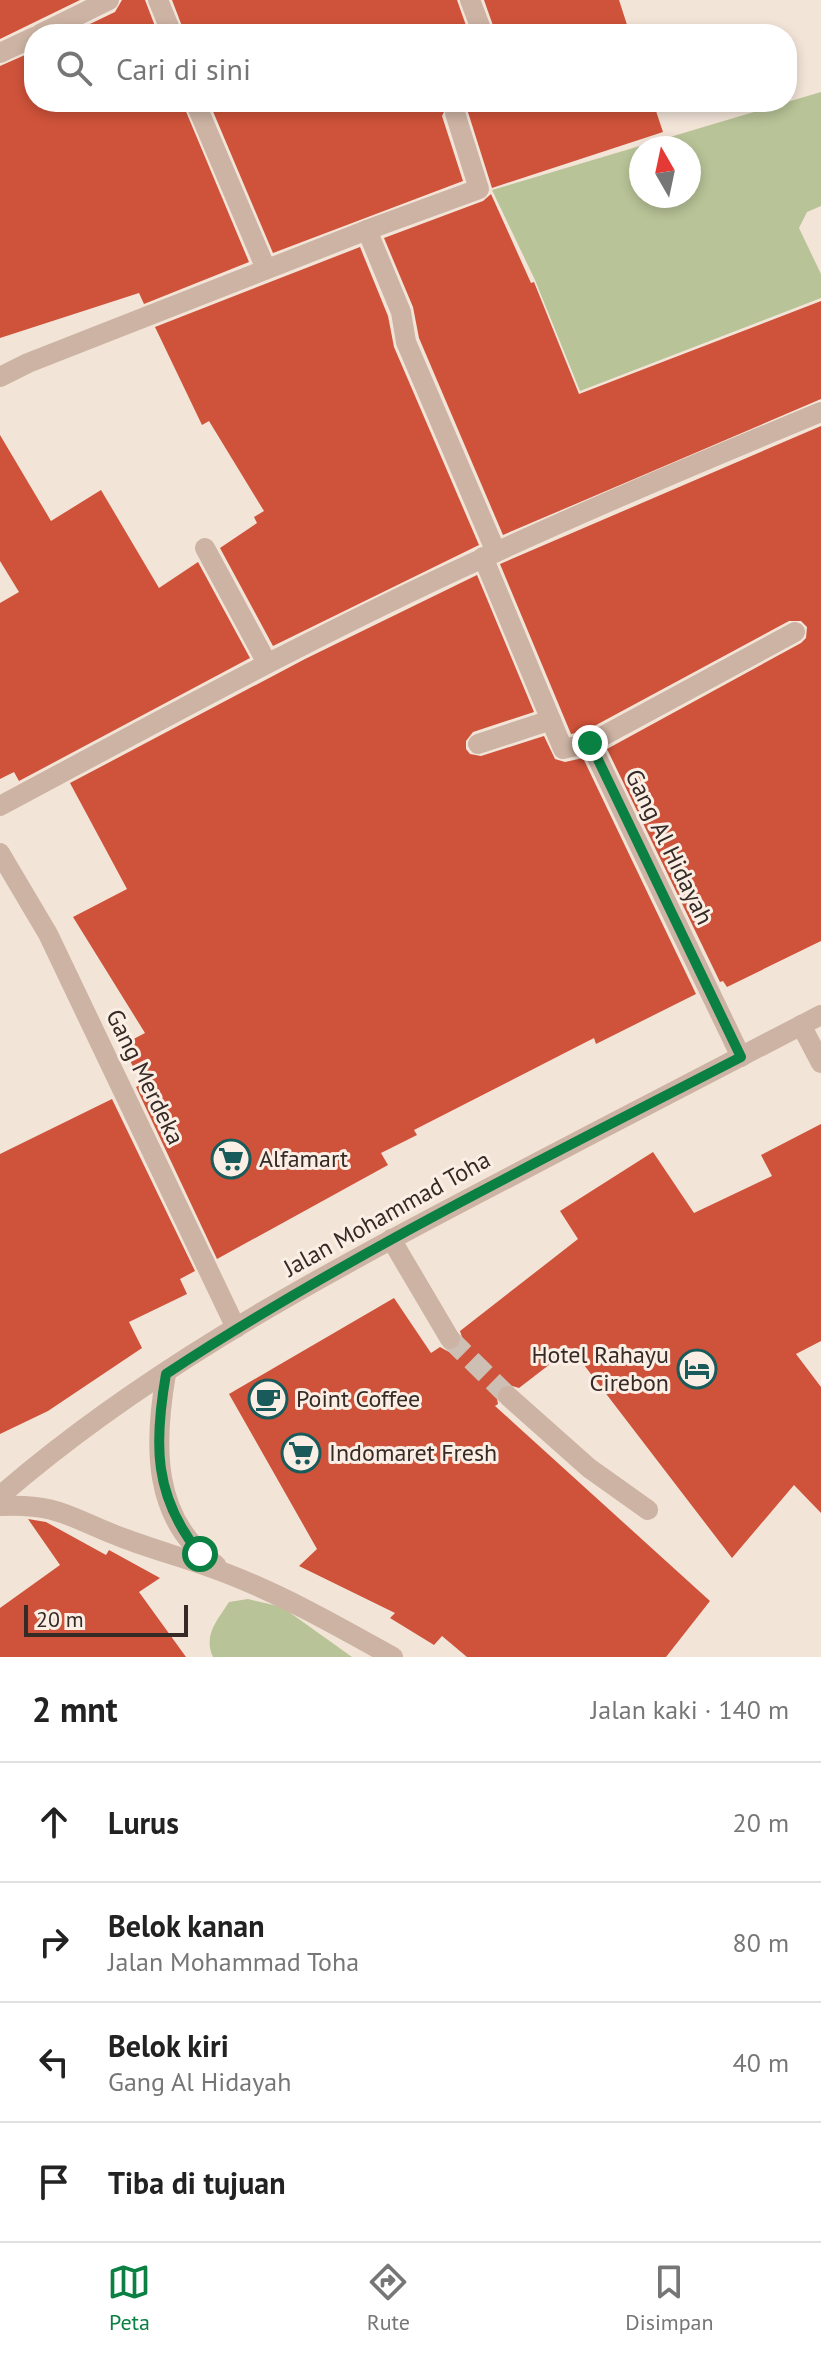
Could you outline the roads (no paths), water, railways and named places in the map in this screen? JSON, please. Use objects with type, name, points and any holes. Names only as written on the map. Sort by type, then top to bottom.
[{"type":"street","points":[[60,24],[109,0]]},
{"type":"street","points":[[158,0],[168,24]]},
{"type":"street","points":[[470,0],[479,24]]},
{"type":"street","points":[[0,53],[24,42]]},
{"type":"street","points":[[199,112],[266,269]]},
{"type":"street","points":[[0,377],[28,363],[266,269],[479,189],[455,113]]},
{"type":"street","points":[[367,230],[401,312],[406,342],[563,749],[590,743],[795,632]]},
{"type":"street","points":[[0,806],[267,663],[490,555],[605,501],[821,412]]},
{"type":"street","points":[[205,548],[267,663]]},
{"type":"street","points":[[478,744],[551,720]]},
{"type":"street","name":"Gang Al Hidayah","points":[[590,743],[741,1057]]},
{"type":"street","name":"Gang Merdeka","points":[[0,853],[48,934],[236,1328]]},
{"type":"street","name":"Jalan Mohammad Toha","points":[[0,1496],[166,1374],[236,1328],[391,1239],[821,1015]]},
{"type":"street","points":[[801,1025],[821,1063]]},
{"type":"street","points":[[391,1239],[450,1339]]},
{"type":"street","points":[[166,1374],[157,1429],[161,1480],[180,1529],[200,1554],[229,1574]]},
{"type":"street","points":[[508,1396],[589,1468],[648,1510]]},
{"type":"street","points":[[0,1473],[22,1477]]},
{"type":"street","points":[[0,1506],[25,1505],[62,1510],[119,1537],[229,1574],[319,1616],[393,1657]]},
{"type":"tunnel","points":[[450,1339],[508,1396]]},
{"type":"place","name":"Alfamart","points":[[231,1159]]},
{"type":"place","name":"Hotel Rahayu Cirebon","points":[[697,1369]]},
{"type":"place","name":"Point Coffee","points":[[268,1399]]},
{"type":"place","name":"Indomaret Fresh","points":[[301,1453]]}]
